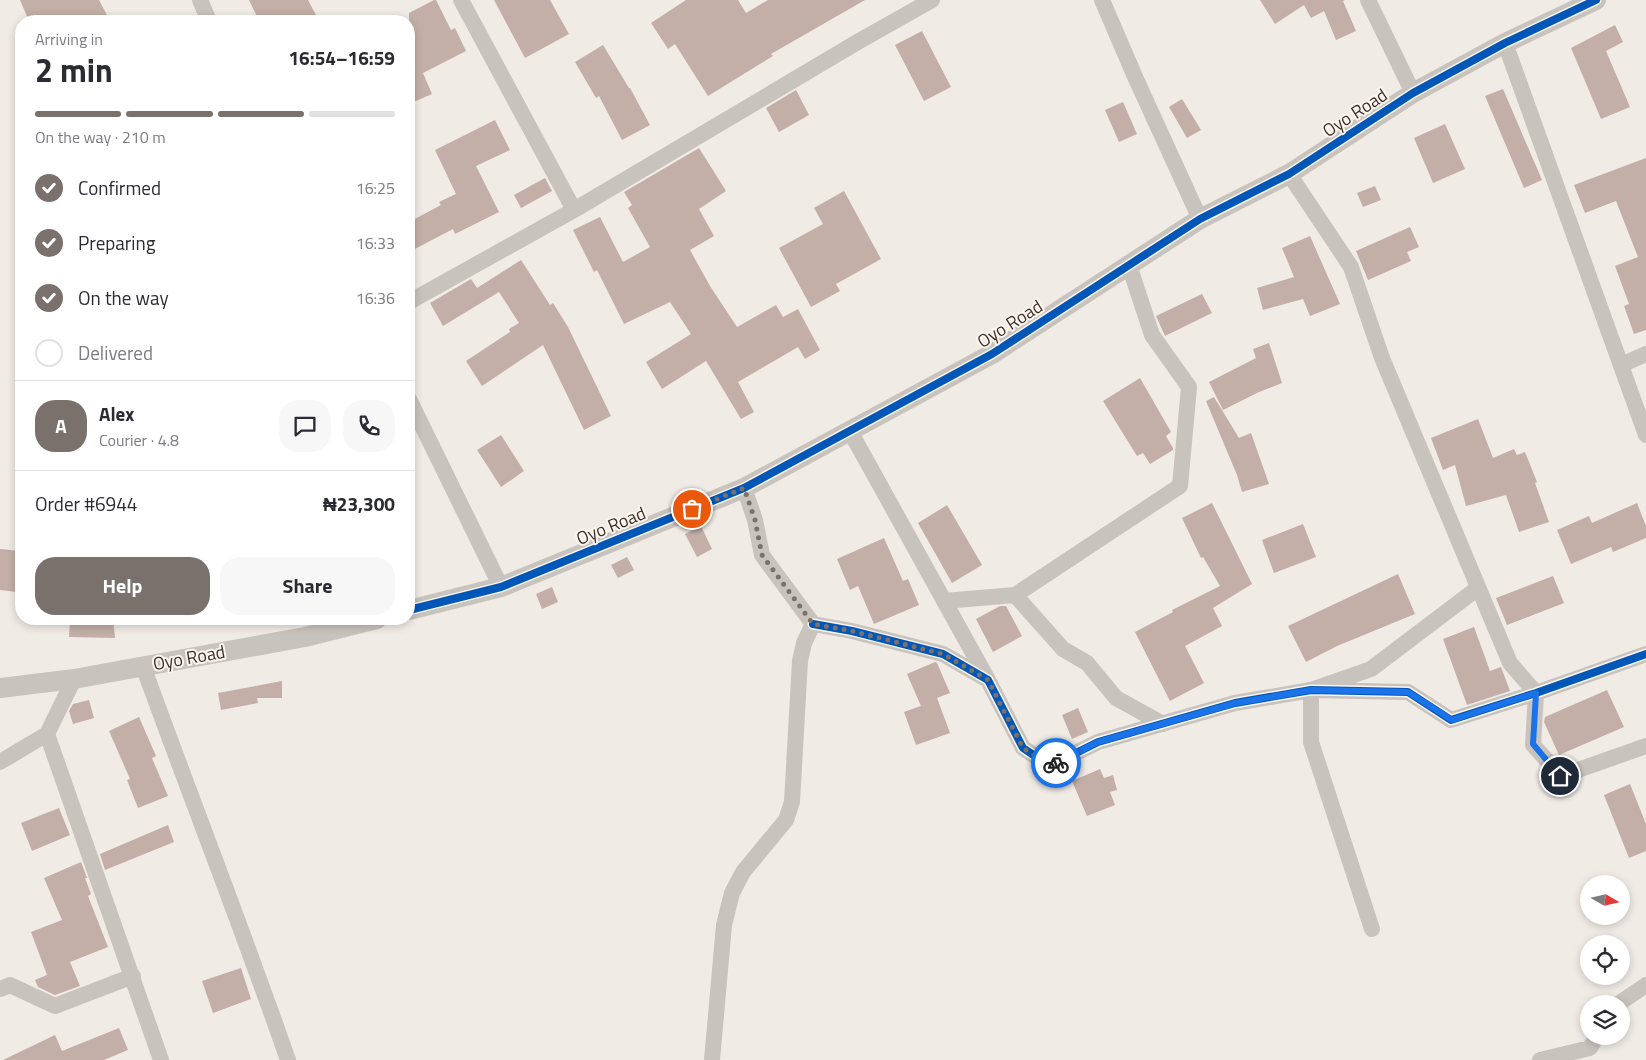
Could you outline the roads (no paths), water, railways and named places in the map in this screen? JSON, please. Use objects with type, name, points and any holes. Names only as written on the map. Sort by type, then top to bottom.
[{"type":"street","points":[[200,0],[207,15]]},
{"type":"street","points":[[461,0],[574,210]]},
{"type":"street","points":[[415,299],[574,210],[932,0]]},
{"type":"street","points":[[1102,0],[1200,220]]},
{"type":"street","points":[[1368,0],[1413,93]]},
{"type":"street","name":"Oyo Road","points":[[415,608],[501,587],[744,488],[992,354],[1200,220],[1290,174],[1413,93],[1505,43],[1596,0]]},
{"type":"street","points":[[1505,43],[1646,435]]},
{"type":"street","points":[[1290,174],[1351,267],[1382,358],[1510,663],[1536,693],[1533,744],[1560,776],[1646,746]]},
{"type":"street","points":[[944,601],[1015,595],[1180,486],[1189,387],[1152,335],[1129,265]]},
{"type":"street","points":[[1620,365],[1646,354]]},
{"type":"street","points":[[415,411],[501,587]]},
{"type":"street","points":[[850,431],[988,680],[1023,748],[1050,766],[1098,742],[1236,703],[1311,690],[1371,670],[1478,588]]},
{"type":"street","points":[[744,488],[755,520],[762,555],[813,624],[852,631],[943,654],[988,680]]},
{"type":"street","points":[[1015,595],[1063,649],[1087,663],[1116,698],[1163,724]]},
{"type":"street","points":[[712,1060],[724,924],[732,892],[743,872],[786,820],[792,802],[800,661],[804,643],[813,624]]},
{"type":"street","name":"Oyo Road","points":[[0,688],[74,679],[304,637],[352,625]]},
{"type":"street","points":[[1311,690],[1408,692],[1452,720],[1646,654]]},
{"type":"street","points":[[143,666],[251,955],[288,1060]]},
{"type":"street","points":[[0,762],[47,734],[74,679]]},
{"type":"street","points":[[1311,690],[1311,742],[1372,930]]},
{"type":"street","points":[[47,734],[161,1060]]},
{"type":"street","points":[[0,989],[10,985],[55,1006],[132,976]]},
{"type":"street","points":[[1630,996],[1646,985]]},
{"type":"street","points":[[1540,1060],[1590,1048],[1592,1045]]}]
